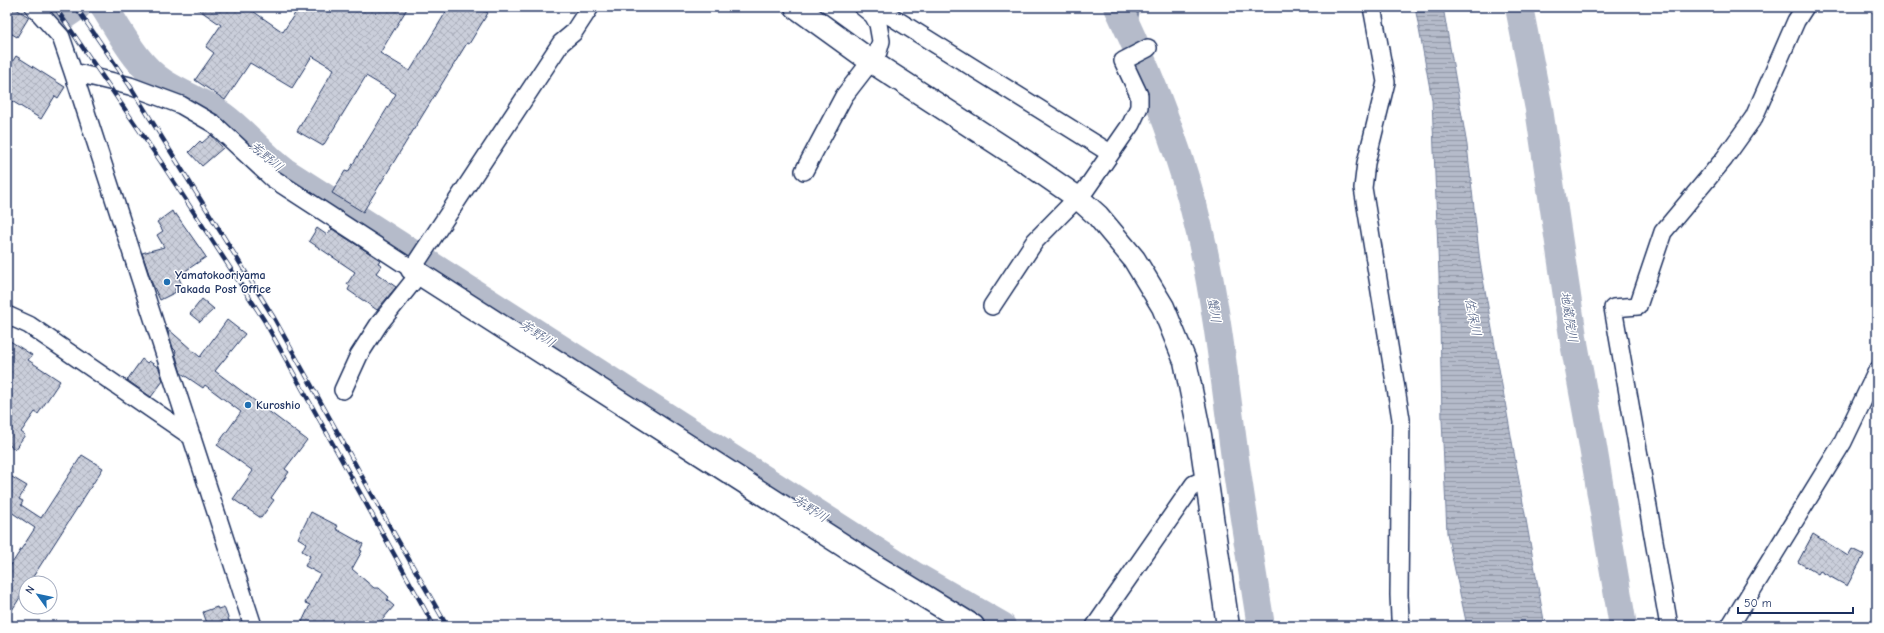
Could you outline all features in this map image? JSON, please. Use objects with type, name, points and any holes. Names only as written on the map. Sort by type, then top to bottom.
[{"type":"street","points":[[34,7],[61,37],[253,626]]},
{"type":"street","points":[[343,390],[359,355],[416,272],[424,251],[560,43],[573,33],[590,7]]},
{"type":"street","points":[[796,7],[872,62],[1026,162],[1078,198],[1098,216],[1134,259],[1163,307],[1185,361],[1200,435],[1228,626]]},
{"type":"street","points":[[1372,7],[1386,82],[1366,163],[1363,188],[1401,419],[1399,595],[1400,618],[1402,626]]},
{"type":"street","points":[[1669,626],[1613,308],[1638,306],[1663,232],[1724,159],[1754,117],[1796,21],[1805,7]]},
{"type":"street","points":[[804,171],[844,96],[872,62],[878,52],[881,41],[878,24],[868,11]]},
{"type":"street","points":[[868,11],[884,12],[1110,153]]},
{"type":"street","points":[[992,306],[1035,241],[1086,189],[1131,124],[1139,107],[1139,96],[1123,61],[1148,48]]},
{"type":"street","points":[[73,72],[130,86],[181,105],[214,124],[272,178],[877,567],[973,626]]},
{"type":"street","points":[[7,315],[29,325],[192,437]]},
{"type":"street","points":[[1730,626],[1843,442],[1877,371]]},
{"type":"street","points":[[1095,626],[1194,484],[1206,479]]},
{"type":"water","name":"佐保川","points":[[1415,7],[1443,7],[1467,145],[1480,262],[1545,626],[1467,626],[1447,533],[1432,100]]},
{"type":"building","points":[[7,7],[13,7],[29,17],[17,37],[7,31]]},
{"type":"building","points":[[195,7],[247,7],[283,32],[299,7],[408,7],[380,53],[410,71],[449,7],[478,7],[488,13],[469,44],[467,43],[363,212],[332,193],[345,171],[348,172],[396,94],[366,76],[323,146],[297,131],[334,69],[312,56],[292,88],[250,63],[225,100],[195,80],[214,53],[206,47],[221,25]]},
{"type":"building","points":[[16,56],[65,87],[58,98],[55,96],[41,119],[7,98],[7,70]]},
{"type":"building","points":[[211,135],[223,148],[202,166],[189,152],[200,141],[202,143]]},
{"type":"building","points":[[172,211],[174,215],[176,214],[206,257],[178,276],[182,285],[175,289],[176,292],[160,300],[152,283],[142,253],[164,247],[157,235],[163,231],[157,222]]},
{"type":"building","points":[[317,228],[327,235],[332,229],[380,260],[378,263],[382,265],[376,273],[396,287],[377,310],[348,290],[350,286],[347,284],[355,272],[309,241]]},
{"type":"building","points":[[202,299],[214,309],[200,322],[190,314]]},
{"type":"building","points":[[227,320],[245,334],[215,371],[307,440],[285,469],[289,472],[271,498],[274,500],[261,518],[233,499],[253,471],[217,445],[241,412],[205,385],[203,388],[181,373],[175,353],[176,351],[173,348],[167,328],[200,357]]},
{"type":"building","points":[[7,339],[32,355],[28,360],[60,381],[38,414],[35,412],[21,432],[25,435],[15,449],[7,444]]},
{"type":"building","points":[[142,359],[147,363],[149,361],[159,368],[163,381],[151,397],[127,380]]},
{"type":"building","points":[[82,455],[103,468],[34,575],[18,575],[18,601],[7,618],[7,571],[35,528],[11,512],[7,518],[7,474],[27,486],[19,499],[23,501],[21,505],[41,518]]},
{"type":"building","points":[[311,512],[338,526],[336,529],[363,544],[360,550],[362,551],[352,569],[374,588],[379,588],[389,597],[387,600],[394,606],[377,626],[300,626],[310,605],[305,603],[320,574],[305,566],[310,556],[302,551],[306,543],[298,538]]},
{"type":"building","points":[[1813,534],[1848,556],[1852,549],[1864,555],[1847,586],[1820,571],[1818,574],[1798,562]]},
{"type":"building","points":[[217,607],[218,609],[224,607],[231,626],[208,626],[203,612]]},
{"type":"waterway","name":"芳野川","points":[[58,20],[77,7]]},
{"type":"waterway","name":"芳野川","points":[[104,7],[130,48],[154,76],[223,116],[284,171],[915,576],[1002,626]]},
{"type":"waterway","name":"蟹川","points":[[1118,7],[1143,62],[1165,118],[1193,204],[1200,233],[1216,317],[1238,479],[1261,626]]},
{"type":"waterway","points":[[1133,38],[1138,7]]},
{"type":"waterway","name":"地蔵院川","points":[[1519,7],[1539,109],[1574,343],[1623,626]]},
{"type":"waterway","points":[[1872,368],[1877,354]]},
{"type":"railway","points":[[55,7],[161,162],[264,320],[434,626]]},
{"type":"railway","points":[[76,7],[130,86],[274,318],[447,626]]},
{"type":"place","name":"Yamatokooriyama Takada Post Office","points":[[167,282]]},
{"type":"place","name":"Kuroshio","points":[[248,405]]}]
